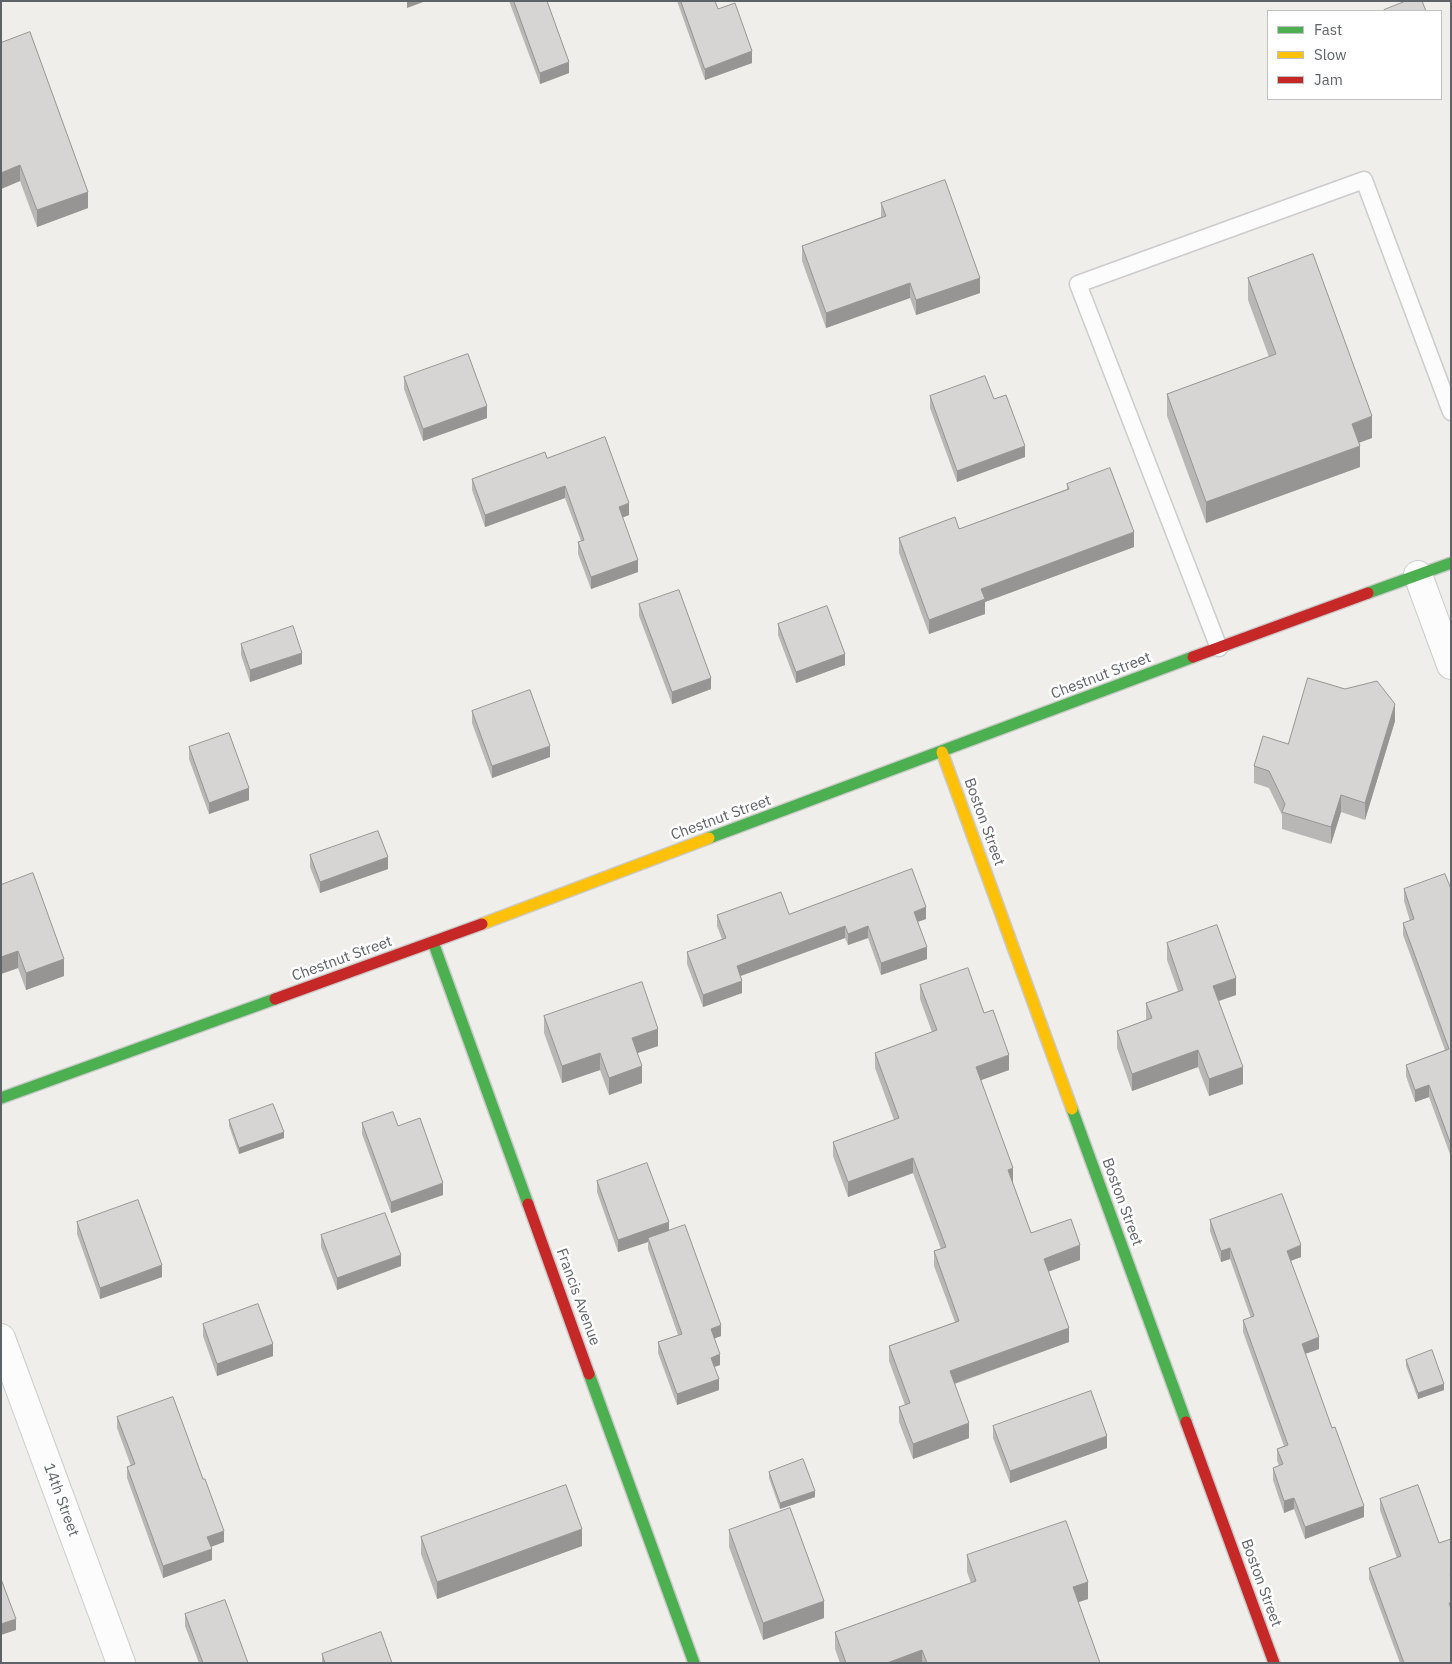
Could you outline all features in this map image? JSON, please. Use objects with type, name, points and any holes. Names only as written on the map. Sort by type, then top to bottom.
[{"type":"street","name":"Chestnut Street","points":[[1,1098],[433,942],[1451,563]]},
{"type":"street","points":[[1418,575],[1451,665]]},
{"type":"street","name":"Boston Street","points":[[942,752],[1274,1663]]},
{"type":"street","name":"Francis Avenue","points":[[433,942],[694,1663]]},
{"type":"street","name":"14th Street","points":[[1,1338],[121,1663]]},
{"type":"lane","points":[[1219,648],[1078,284],[1364,180],[1451,412]]},
{"type":"building","points":[[514,1],[547,1],[569,62],[540,73]]},
{"type":"building","points":[[681,1],[715,1],[718,9],[735,3],[752,51],[705,69]]},
{"type":"building","points":[[1406,1],[1422,1],[1426,10],[1384,10]]},
{"type":"building","points":[[30,32],[88,192],[37,210],[20,165],[1,173],[1,43]]},
{"type":"building","points":[[945,180],[980,278],[916,300],[910,283],[826,313],[802,246],[886,216],[881,203]]},
{"type":"building","points":[[1313,254],[1372,416],[1352,424],[1360,446],[1206,502],[1167,394],[1276,354],[1248,278]]},
{"type":"building","points":[[468,354],[487,406],[423,429],[404,377]]},
{"type":"building","points":[[985,376],[994,399],[1006,395],[1025,446],[957,471],[930,396]]},
{"type":"building","points":[[605,437],[629,503],[619,507],[638,560],[591,577],[578,542],[584,540],[565,486],[485,515],[472,479],[545,452],[547,458]]},
{"type":"building","points":[[1110,468],[1134,532],[981,589],[985,599],[929,620],[899,538],[955,517],[959,529],[1069,489],[1067,484]]},
{"type":"building","points":[[679,590],[711,678],[672,692],[639,604]]},
{"type":"building","points":[[827,606],[845,654],[796,672],[778,624]]},
{"type":"building","points":[[293,626],[302,653],[250,670],[241,644]]},
{"type":"building","points":[[1308,678],[1345,689],[1377,681],[1395,704],[1365,803],[1341,795],[1331,827],[1282,812],[1285,804],[1269,771],[1254,766],[1263,736],[1288,744]]},
{"type":"building","points":[[530,690],[550,746],[492,766],[472,711]]},
{"type":"building","points":[[229,733],[249,788],[209,803],[189,747]]},
{"type":"building","points":[[378,831],[388,857],[320,882],[310,855]]},
{"type":"building","points":[[912,869],[926,907],[914,912],[927,947],[881,963],[868,926],[848,934],[845,926],[737,966],[742,981],[703,995],[687,952],[726,938],[717,915],[781,892],[789,914]]},
{"type":"building","points":[[33,873],[64,959],[26,973],[18,951],[1,957],[1,885]]},
{"type":"building","points":[[1445,874],[1451,889],[1451,1145],[1429,1085],[1415,1090],[1406,1065],[1449,1049],[1403,923],[1414,919],[1404,889]]},
{"type":"building","points":[[1217,925],[1236,978],[1213,986],[1243,1067],[1209,1079],[1198,1050],[1132,1074],[1117,1031],[1152,1018],[1146,1003],[1183,990],[1167,943]]},
{"type":"building","points":[[968,968],[984,1013],[993,1010],[1009,1055],[976,1067],[1013,1168],[1008,1170],[1031,1233],[1071,1219],[1080,1245],[1044,1259],[1069,1328],[950,1371],[969,1423],[913,1444],[899,1407],[910,1403],[889,1346],[959,1321],[934,1251],[946,1247],[913,1158],[848,1182],[833,1142],[899,1118],[875,1053],[937,1030],[920,985]]},
{"type":"building","points":[[642,982],[658,1029],[632,1038],[642,1066],[609,1078],[600,1053],[562,1066],[544,1016]]},
{"type":"building","points":[[273,1104],[284,1132],[239,1148],[229,1120]]},
{"type":"building","points":[[393,1112],[398,1126],[420,1118],[443,1183],[391,1202],[362,1123]]},
{"type":"building","points":[[647,1163],[669,1222],[618,1240],[597,1181]]},
{"type":"building","points":[[1282,1194],[1301,1245],[1287,1251],[1319,1337],[1302,1344],[1332,1428],[1335,1427],[1364,1506],[1305,1527],[1294,1498],[1284,1501],[1273,1468],[1283,1464],[1277,1449],[1288,1445],[1243,1320],[1254,1316],[1230,1248],[1221,1251],[1210,1220]]},
{"type":"building","points":[[138,1200],[162,1265],[100,1288],[77,1222]]},
{"type":"building","points":[[385,1213],[401,1255],[337,1278],[321,1235]]},
{"type":"building","points":[[685,1225],[721,1325],[711,1329],[720,1354],[711,1358],[719,1379],[677,1394],[658,1342],[682,1334],[648,1238]]},
{"type":"building","points":[[258,1304],[273,1344],[217,1364],[203,1324]]},
{"type":"building","points":[[1432,1350],[1444,1384],[1418,1393],[1406,1360]]},
{"type":"building","points":[[1091,1391],[1107,1436],[1010,1471],[993,1426]]},
{"type":"building","points":[[173,1397],[224,1531],[207,1537],[212,1549],[163,1566],[127,1467],[135,1464],[117,1417]]},
{"type":"building","points":[[803,1459],[815,1491],[780,1503],[769,1472]]},
{"type":"building","points":[[566,1485],[582,1529],[437,1582],[421,1537]]},
{"type":"building","points":[[1418,1485],[1439,1543],[1451,1539],[1451,1603],[1449,1603],[1451,1609],[1451,1663],[1404,1663],[1369,1568],[1401,1556],[1380,1499]]},
{"type":"building","points":[[790,1508],[824,1601],[763,1623],[729,1530]]},
{"type":"building","points":[[1066,1521],[1088,1582],[1073,1587],[1100,1663],[927,1663],[922,1650],[887,1663],[846,1663],[835,1632],[976,1581],[967,1555]]},
{"type":"building","points":[[1,1579],[16,1619],[1,1624]]},
{"type":"building","points":[[225,1600],[248,1663],[203,1663],[185,1614]]},
{"type":"building","points":[[381,1632],[392,1663],[325,1663],[322,1654]]},
{"type":"traffic: fast","points":[[1368,593],[1451,563]]},
{"type":"traffic: fast","points":[[709,838],[1193,657]]},
{"type":"traffic: fast","points":[[433,942],[528,1204]]},
{"type":"traffic: fast","points":[[1,1098],[275,999]]},
{"type":"traffic: fast","points":[[1072,1109],[1186,1422]]},
{"type":"traffic: fast","points":[[589,1374],[694,1663]]},
{"type":"traffic: slow","points":[[942,752],[1072,1109]]},
{"type":"traffic: slow","points":[[482,924],[709,838]]},
{"type":"traffic: jam","points":[[1193,657],[1368,593]]},
{"type":"traffic: jam","points":[[275,999],[482,924]]},
{"type":"traffic: jam","points":[[528,1204],[589,1374]]},
{"type":"traffic: jam","points":[[1186,1422],[1274,1663]]}]
